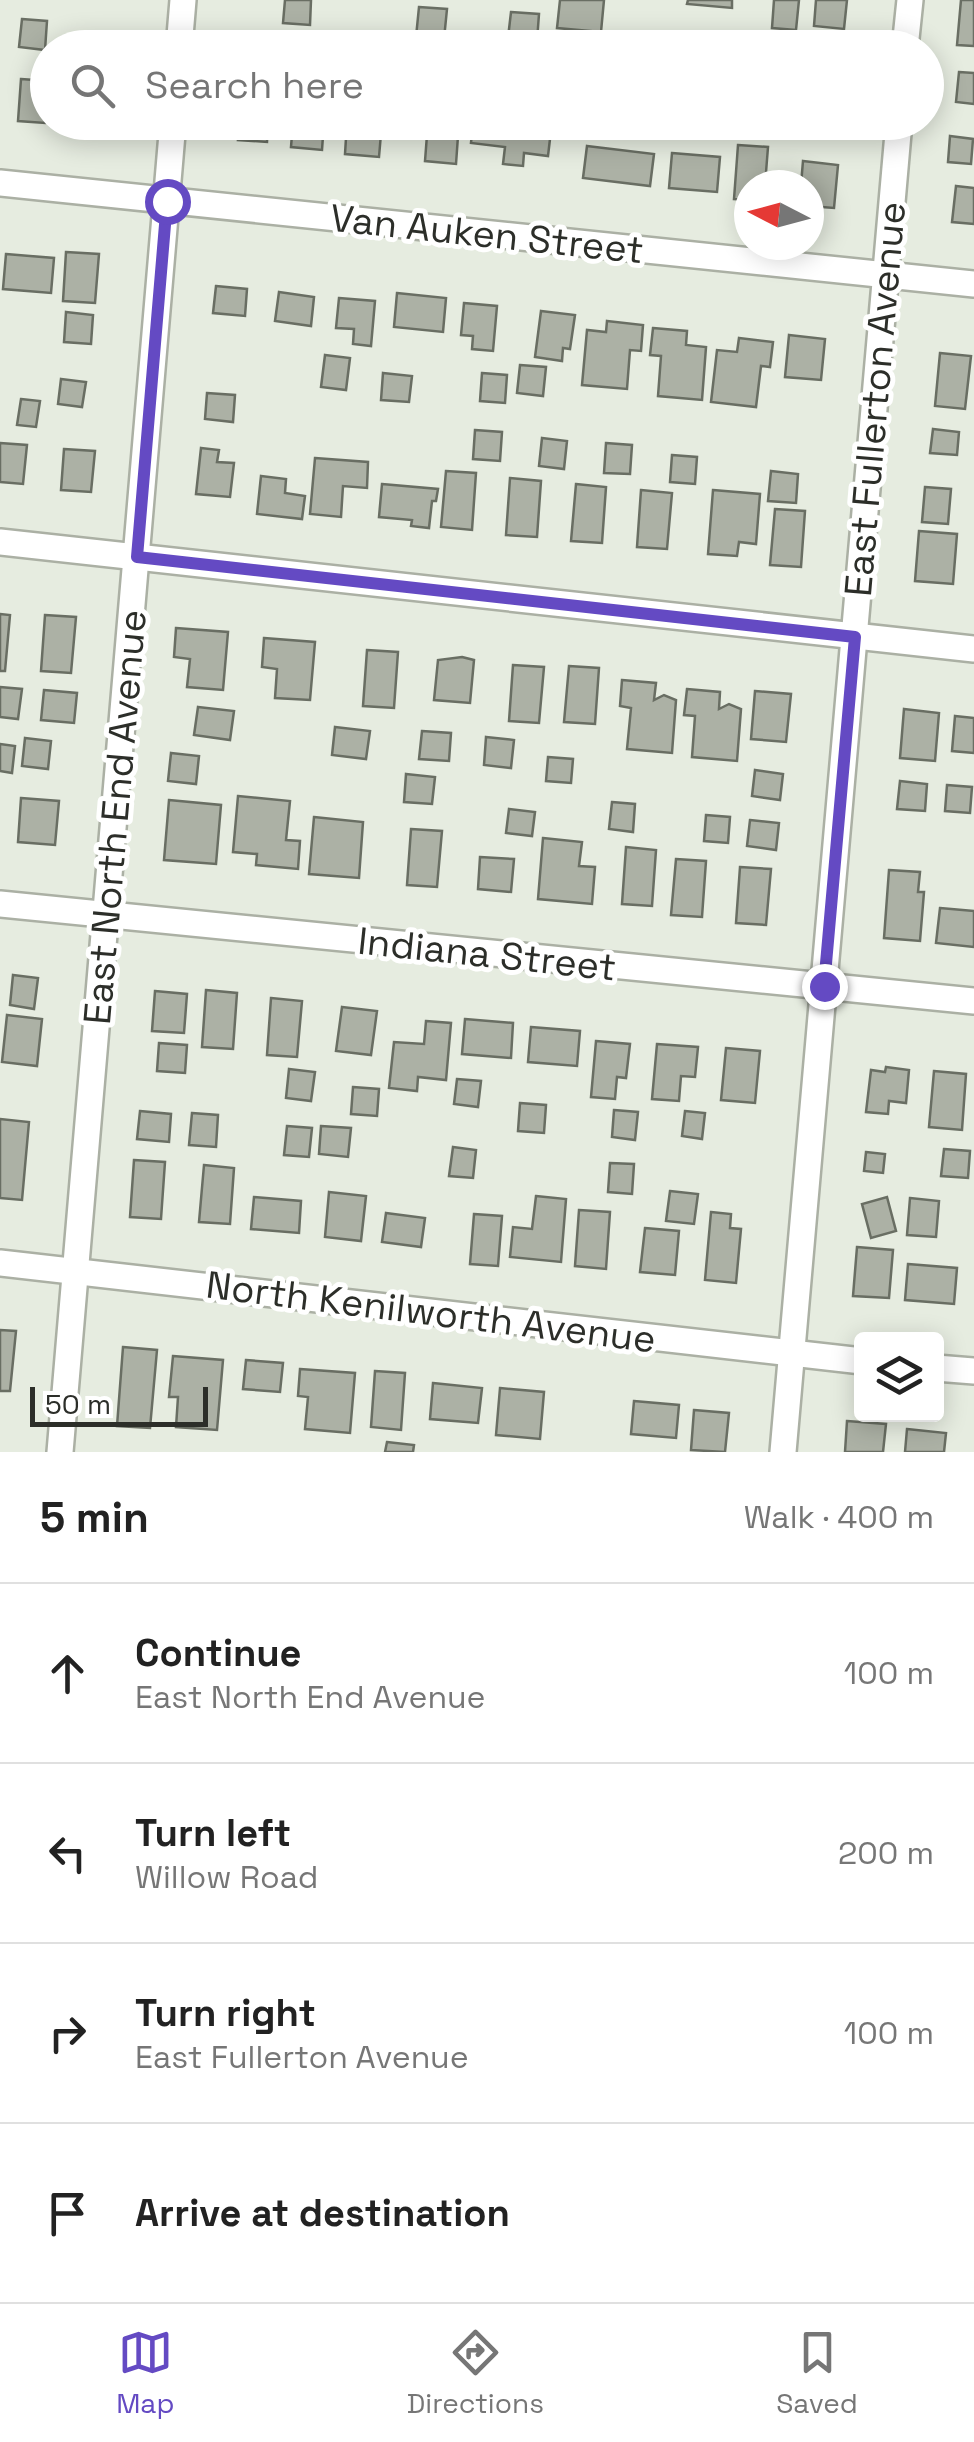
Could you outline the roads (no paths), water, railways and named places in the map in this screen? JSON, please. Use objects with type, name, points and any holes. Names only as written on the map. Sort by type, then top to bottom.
[{"type":"street","points":[[181,30],[183,0]]},
{"type":"street","points":[[908,30],[910,0]]},
{"type":"street","name":"East North End Avenue","points":[[60,1452],[172,140]]},
{"type":"street","name":"East Fullerton Avenue","points":[[784,1452],[896,140]]},
{"type":"street","name":"Van Auken Street","points":[[0,183],[974,284]]},
{"type":"street","points":[[0,542],[974,649]]},
{"type":"street","name":"Indiana Street","points":[[0,904],[974,1001]]},
{"type":"street","name":"North Kenilworth Avenue","points":[[0,1263],[854,1359]]},
{"type":"street","points":[[944,1369],[974,1371]]}]
